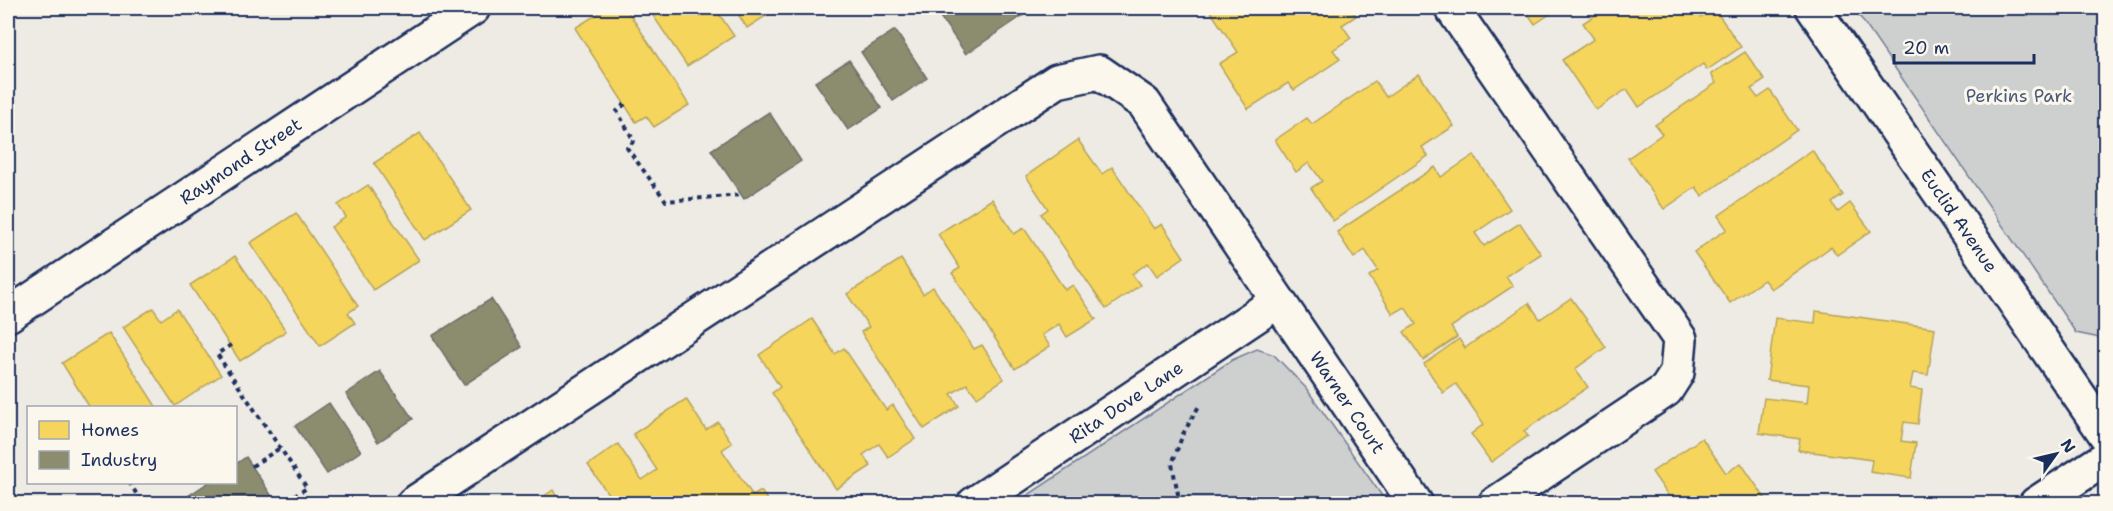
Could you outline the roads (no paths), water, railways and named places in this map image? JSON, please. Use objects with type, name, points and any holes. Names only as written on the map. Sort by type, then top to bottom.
[{"type":"street","name":"Raymond Street","points":[[8,315],[473,8]]},
{"type":"street","points":[[1452,8],[1680,339],[1677,373],[1666,390],[1496,504]]},
{"type":"street","name":"Euclid Avenue","points":[[1813,8],[2101,420]]},
{"type":"street","name":"Warner Court","points":[[413,504],[1057,81],[1099,72],[1144,103],[1416,504]]},
{"type":"street","name":"Rita Dove Lane","points":[[974,504],[1278,301]]},
{"type":"street","points":[[2036,504],[2106,458]]},
{"type":"park label","name":"Perkins Park","points":[[2019,96]]}]
